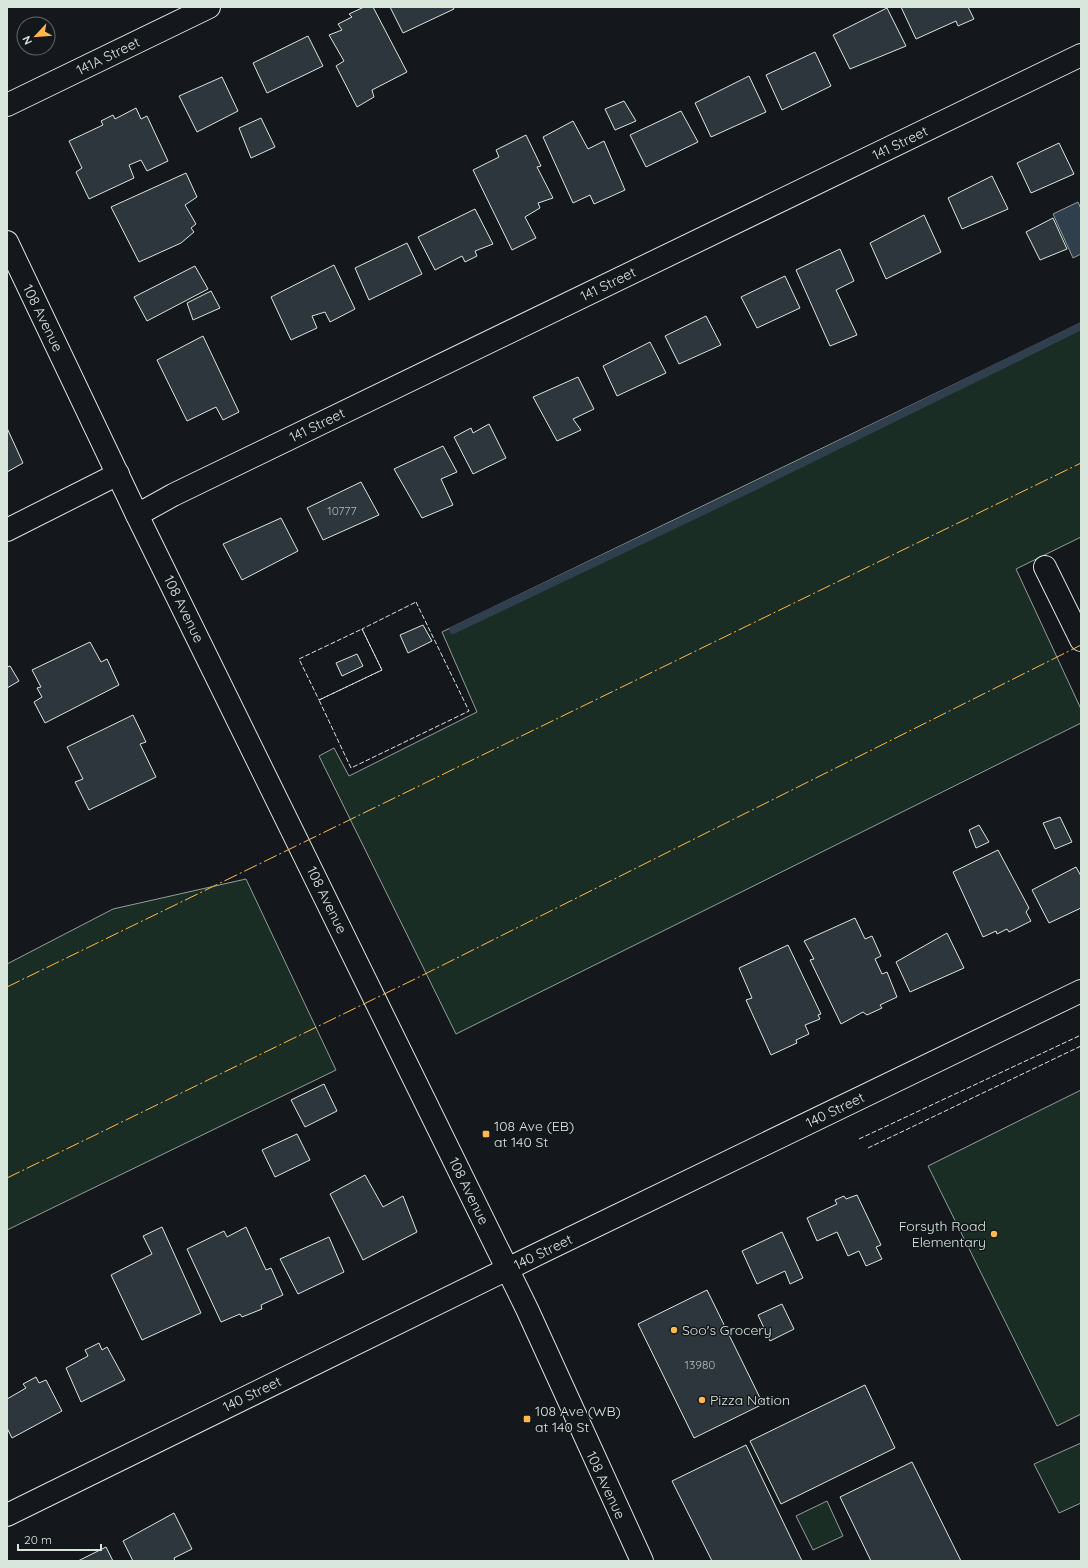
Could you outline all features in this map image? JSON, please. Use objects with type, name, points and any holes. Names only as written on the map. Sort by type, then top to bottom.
[{"type":"main road","name":"141A Street","points":[[7,105],[209,7]]},
{"type":"main road","name":"141 Street","points":[[137,514],[173,495],[1081,55]]},
{"type":"main road","name":"108 Avenue","points":[[7,242],[137,514],[508,1269],[642,1561]]},
{"type":"main road","points":[[7,530],[118,474]]},
{"type":"main road","points":[[1045,567],[1081,640]]},
{"type":"main road","name":"140 Street","points":[[7,1515],[508,1269],[1081,991]]},
{"type":"green space","points":[[1081,323],[1081,537],[1016,569],[1081,709],[1081,723],[456,1034],[319,756],[334,748],[349,776],[477,712],[442,632]]},
{"type":"green space","points":[[246,879],[336,1070],[7,1230],[7,964],[113,909]]},
{"type":"green space","points":[[1081,1090],[1081,1414],[1057,1426],[928,1166]]},
{"type":"green space","points":[[1081,1443],[1081,1503],[1059,1513],[1034,1464]]},
{"type":"green space","points":[[827,1501],[843,1536],[813,1550],[796,1516]]},
{"type":"water","points":[[1078,202],[1081,209],[1081,254],[1073,258],[1053,214]]},
{"type":"building","points":[[364,7],[373,7],[407,72],[372,90],[374,97],[357,107],[336,66],[344,61],[329,35],[342,30],[338,24],[352,17],[349,14]]},
{"type":"building","points":[[390,7],[453,7],[454,9],[403,33]]},
{"type":"building","points":[[901,7],[968,7],[974,19],[958,26],[956,21],[916,39]]},
{"type":"building","points":[[887,8],[906,46],[850,69],[833,35]]},
{"type":"building","points":[[308,36],[323,66],[267,93],[253,63]]},
{"type":"building","points":[[815,52],[831,86],[782,110],[766,75]]},
{"type":"building","points":[[749,76],[766,112],[711,137],[695,103]]},
{"type":"building","points":[[222,77],[238,111],[197,132],[179,96]]},
{"type":"building","points":[[624,101],[636,121],[615,130],[605,109]]},
{"type":"building","points":[[136,108],[141,119],[147,116],[168,161],[147,171],[141,160],[129,165],[134,178],[89,199],[76,172],[82,168],[69,141],[103,125],[101,121],[113,115],[115,119]]},
{"type":"building","points":[[681,111],[698,142],[646,167],[630,135]]},
{"type":"building","points":[[261,118],[275,147],[251,158],[239,128]]},
{"type":"building","points":[[573,121],[588,149],[604,141],[625,190],[594,204],[590,195],[573,203],[543,137]]},
{"type":"building","points":[[526,135],[541,166],[537,167],[553,198],[538,203],[540,208],[525,217],[536,238],[512,250],[473,170],[499,157],[496,150]]},
{"type":"building","points":[[1059,143],[1074,174],[1031,193],[1017,163]]},
{"type":"building","points":[[186,173],[197,197],[185,205],[196,224],[191,228],[194,232],[181,243],[139,262],[111,207]]},
{"type":"building","points":[[992,176],[1008,209],[962,229],[948,198]]},
{"type":"building","points":[[475,209],[493,244],[475,251],[477,256],[465,262],[462,256],[435,270],[418,237]]},
{"type":"building","points":[[924,215],[941,252],[886,279],[870,243]]},
{"type":"building","points":[[1053,218],[1067,249],[1040,260],[1026,232]]},
{"type":"building","points":[[407,243],[422,274],[369,300],[355,268]]},
{"type":"building","points":[[840,249],[854,281],[836,290],[857,335],[830,346],[796,270]]},
{"type":"building","points":[[334,265],[355,309],[330,322],[325,312],[312,316],[317,328],[291,340],[271,297]]},
{"type":"building","points":[[195,266],[208,289],[147,321],[134,297]]},
{"type":"building","points":[[785,276],[800,308],[757,328],[741,297]]},
{"type":"building","points":[[211,291],[220,308],[193,320],[187,303]]},
{"type":"building","points":[[706,316],[721,345],[679,364],[665,336]]},
{"type":"building","points":[[203,336],[239,412],[223,420],[216,407],[187,421],[157,360]]},
{"type":"building","points":[[650,342],[666,373],[617,396],[603,366]]},
{"type":"building","points":[[578,377],[594,409],[573,419],[581,430],[557,441],[533,397]]},
{"type":"building","points":[[489,424],[506,458],[473,474],[454,437],[471,428],[473,433]]},
{"type":"building","points":[[7,428],[23,463],[7,472]]},
{"type":"building","points":[[443,446],[457,472],[441,479],[453,505],[422,518],[394,469]]},
{"type":"building","points":[[361,482],[379,515],[323,540],[307,508]]},
{"type":"building","points":[[281,518],[298,551],[242,580],[223,544]]},
{"type":"building","points":[[423,625],[432,641],[408,653],[400,635]]},
{"type":"building","points":[[90,642],[101,662],[107,659],[119,685],[45,723],[34,702],[42,697],[37,688],[41,687],[32,670]]},
{"type":"building","points":[[357,654],[363,666],[342,676],[336,663]]},
{"type":"building","points":[[10,666],[19,681],[7,688],[7,667]]},
{"type":"building","points":[[133,715],[146,742],[140,744],[156,777],[89,810],[75,782],[83,779],[67,747]]},
{"type":"building","points":[[1060,817],[1072,842],[1055,849],[1043,823]]},
{"type":"building","points":[[979,825],[989,842],[976,848],[969,830]]},
{"type":"building","points":[[998,850],[1029,908],[1026,912],[1031,921],[1009,932],[1007,929],[997,934],[996,931],[983,937],[953,872]]},
{"type":"building","points":[[1076,867],[1081,876],[1081,908],[1049,923],[1032,890]]},
{"type":"building","points":[[855,918],[865,939],[872,936],[881,956],[875,959],[882,974],[887,972],[897,997],[880,1005],[882,1008],[867,1015],[863,1012],[841,1024],[810,960],[814,959],[804,941]]},
{"type":"building","points":[[947,933],[964,968],[910,992],[896,962]]},
{"type":"building","points":[[788,945],[821,1014],[818,1015],[820,1019],[805,1025],[809,1034],[796,1040],[797,1043],[771,1055],[746,1000],[752,998],[739,968]]},
{"type":"building","points":[[324,1084],[337,1111],[305,1127],[291,1100]]},
{"type":"building","points":[[297,1134],[310,1160],[275,1177],[262,1150]]},
{"type":"building","points":[[365,1175],[383,1207],[403,1196],[417,1232],[363,1260],[330,1194]]},
{"type":"building","points":[[857,1195],[881,1245],[876,1247],[882,1259],[866,1266],[859,1251],[848,1256],[837,1232],[817,1241],[807,1218],[837,1204],[835,1200],[844,1196],[846,1199]]},
{"type":"building","points":[[162,1227],[201,1313],[142,1340],[111,1275],[152,1254],[143,1236]]},
{"type":"building","points":[[246,1227],[266,1270],[271,1268],[283,1295],[261,1305],[262,1309],[242,1317],[240,1314],[221,1322],[187,1249],[224,1231],[227,1237]]},
{"type":"building","points":[[782,1232],[803,1278],[790,1284],[785,1271],[757,1284],[742,1251]]},
{"type":"building","points":[[329,1237],[344,1272],[298,1294],[280,1259]]},
{"type":"building","points":[[707,1290],[763,1404],[694,1438],[638,1324]]},
{"type":"building","points":[[782,1304],[794,1329],[770,1341],[758,1315]]},
{"type":"building","points":[[99,1343],[102,1350],[107,1347],[125,1380],[81,1402],[66,1368],[88,1356],[85,1350]]},
{"type":"building","points":[[36,1377],[39,1383],[46,1380],[62,1411],[12,1438],[7,1428],[7,1399],[26,1388],[23,1384]]},
{"type":"building","points":[[865,1385],[895,1448],[781,1504],[750,1441]]},
{"type":"building","points":[[746,1445],[802,1561],[712,1561],[672,1481]]},
{"type":"building","points":[[912,1462],[961,1561],[871,1561],[840,1497]]},
{"type":"building","points":[[174,1513],[192,1549],[174,1558],[175,1561],[133,1561],[123,1541]]},
{"type":"building","points":[[106,1547],[113,1561],[78,1561]]},
{"type":"waterway","points":[[453,630],[745,491],[1081,326]]},
{"type":"fence","points":[[416,602],[469,711],[351,768],[319,700],[382,670],[362,629],[416,602]]},
{"type":"fence","points":[[362,629],[382,670],[319,700],[299,659],[362,629]]},
{"type":"fence","points":[[859,1139],[1081,1035]]},
{"type":"fence","points":[[868,1148],[1081,1046]]},
{"type":"power","points":[[7,987],[1081,463]]},
{"type":"power","points":[[7,1178],[415,979],[1081,645]]},
{"type":"place","name":"108 Ave (EB) at 140 St","points":[[486,1134]]},
{"type":"place","name":"Forsyth Road Elementary","points":[[994,1234]]},
{"type":"place","name":"Soo's Grocery","points":[[674,1330]]},
{"type":"place","name":"Pizza Nation","points":[[702,1400]]},
{"type":"place","name":"108 Ave (WB) at 140 St","points":[[527,1419]]}]
